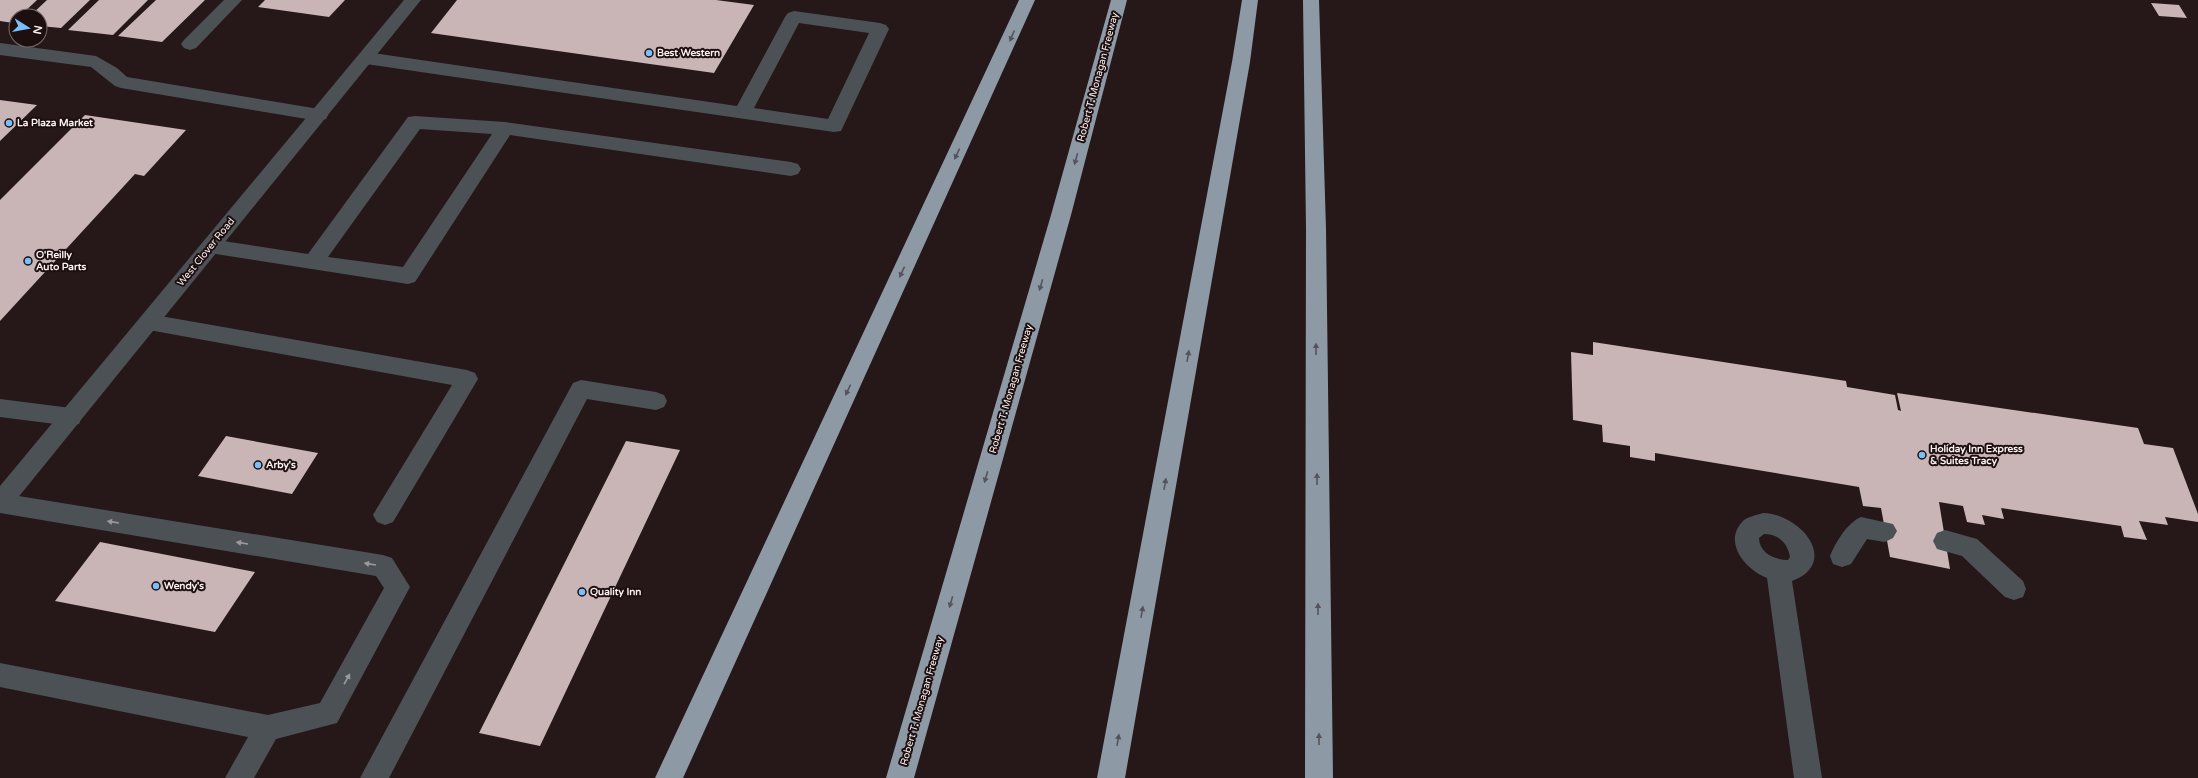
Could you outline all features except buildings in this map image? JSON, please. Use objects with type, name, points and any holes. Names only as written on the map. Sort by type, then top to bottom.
[{"type":"highway","points":[[669,778],[1027,0]]},
{"type":"highway","name":"Robert T. Monagan Freeway","points":[[900,778],[1061,216],[1119,0]]},
{"type":"highway","points":[[1111,778],[1236,91],[1250,0]]},
{"type":"highway","points":[[1311,0],[1316,229],[1319,778]]},
{"type":"street","points":[[190,44],[234,0]]},
{"type":"street","name":"West Clover Road","points":[[0,503],[413,0]]},
{"type":"street","points":[[366,58],[834,126],[880,29],[794,17],[742,112]]},
{"type":"street","points":[[0,49],[96,62],[111,72],[120,82],[319,115]]},
{"type":"street","points":[[313,262],[415,122],[505,128],[791,169]]},
{"type":"street","points":[[210,247],[408,276],[505,128]]},
{"type":"street","points":[[149,322],[468,379],[385,515]]},
{"type":"street","points":[[374,778],[581,389],[656,401]]},
{"type":"street","points":[[0,408],[71,417]]},
{"type":"street","points":[[0,503],[383,566],[398,587],[328,714],[268,728],[0,675]]},
{"type":"street","points":[[1842,556],[1861,528],[1885,531]]},
{"type":"street","points":[[1945,541],[1969,547],[2014,589]]},
{"type":"street","points":[[1778,570],[1808,778]]},
{"type":"street","points":[[239,778],[268,728]]},
{"type":"place","name":"Best Western","points":[[649,53]]},
{"type":"place","name":"La Plaza Market","points":[[9,123]]},
{"type":"place","name":"O'Reilly Auto Parts","points":[[28,261]]},
{"type":"place","name":"Holiday Inn Express & Suites Tracy","points":[[1922,455]]},
{"type":"place","name":"Arby's","points":[[258,465]]},
{"type":"place","name":"Wendy's","points":[[156,586]]},
{"type":"place","name":"Quality Inn","points":[[582,592]]}]
